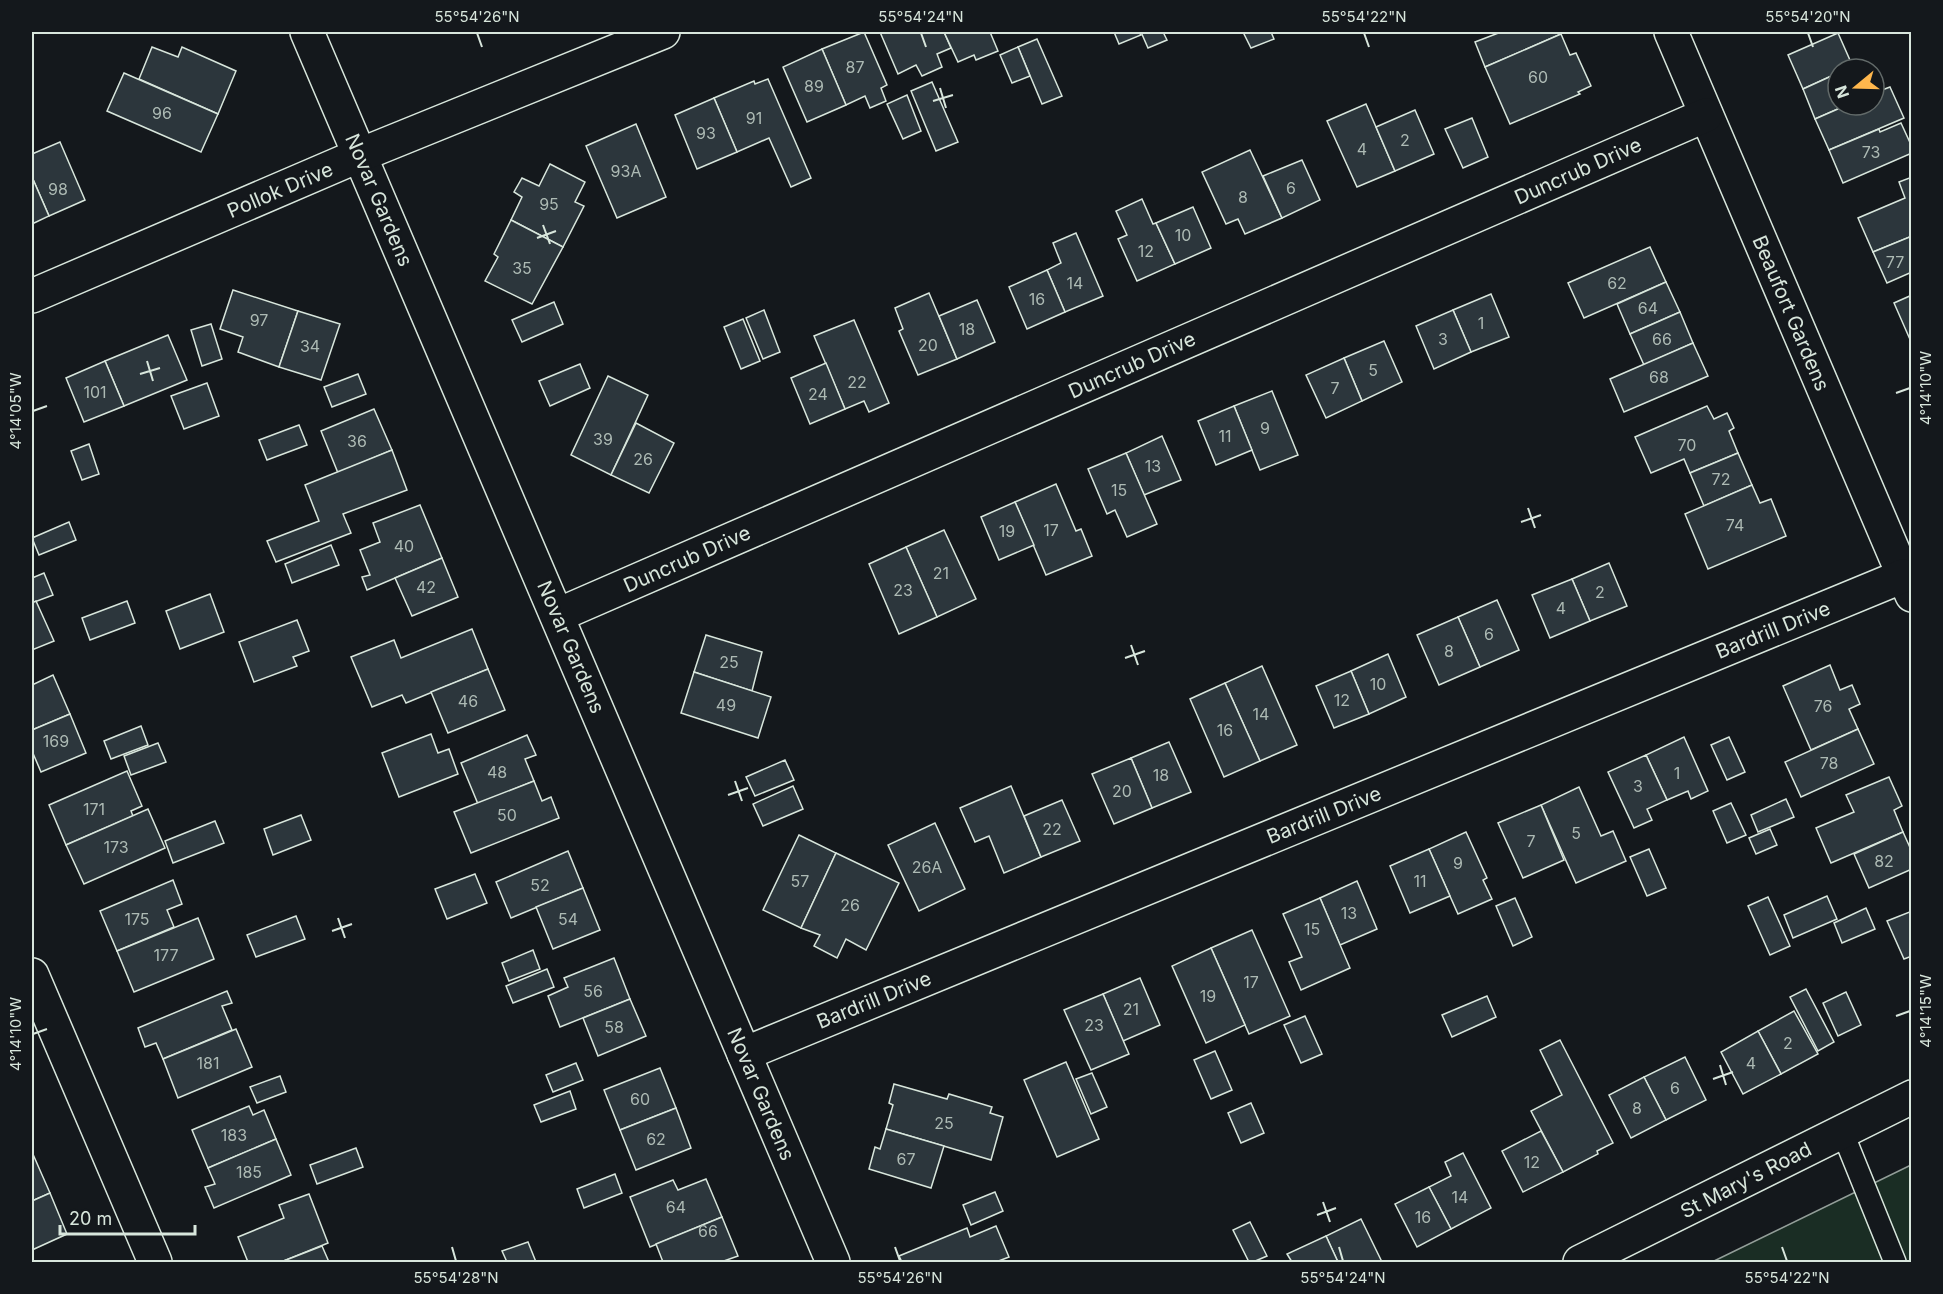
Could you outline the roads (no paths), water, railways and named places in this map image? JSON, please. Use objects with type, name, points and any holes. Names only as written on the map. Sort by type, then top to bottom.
[{"type":"street","name":"Novar Gardens","points":[[307,32],[833,1263]]},
{"type":"street","name":"Pollok Drive","points":[[32,296],[360,155],[663,32]]},
{"type":"street","name":"Beaufort Gardens","points":[[1671,32],[1907,585]]},
{"type":"street","name":"Duncrub Drive","points":[[558,615],[1706,115]]},
{"type":"street","name":"Bardrill Drive","points":[[744,1054],[1907,585]]},
{"type":"street","points":[[32,975],[155,1263]]},
{"type":"street","name":"St Mary's Road","points":[[1581,1263],[1911,1097]]},
{"type":"lane","points":[[1842,1131],[1895,1263]]}]
